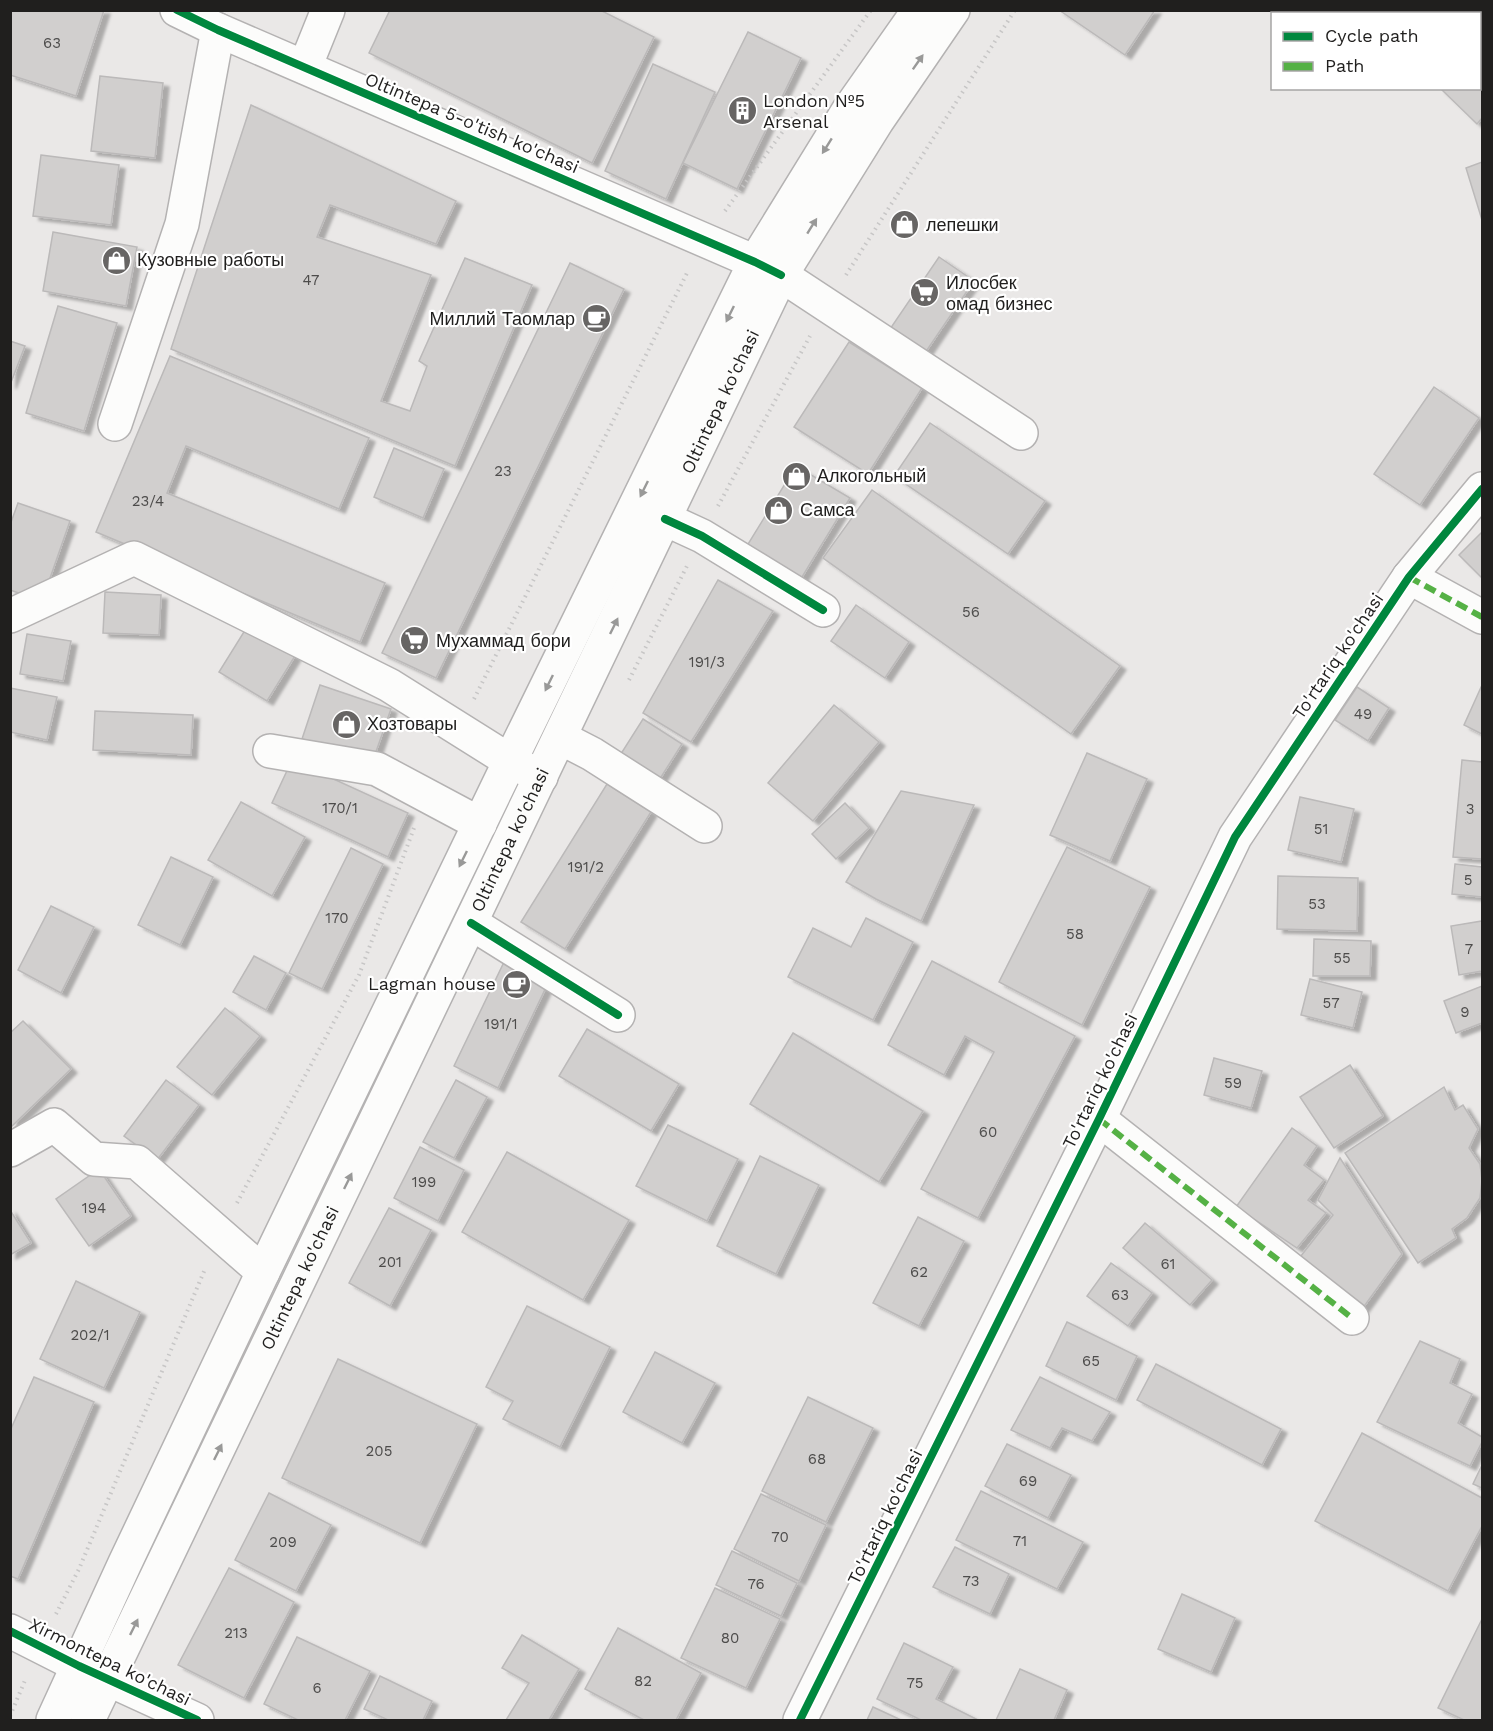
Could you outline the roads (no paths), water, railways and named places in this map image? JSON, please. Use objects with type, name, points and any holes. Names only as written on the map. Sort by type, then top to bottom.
[{"type":"main road","name":"Oltintepa 5-o'tish ko'chasi","points":[[177,10],[218,30],[768,268],[1022,434]]},
{"type":"main road","points":[[305,67],[328,10]]},
{"type":"main road","name":"Oltintepa ko'chasi","points":[[53,1720],[263,1272],[510,761],[850,108],[919,10]]},
{"type":"main road","name":"Oltintepa ko'chasi","points":[[88,1720],[665,519],[768,268],[877,121],[953,10]]},
{"type":"main road","points":[[115,424],[182,224],[218,30]]},
{"type":"main road","name":"To'rtariq ko'chasi","points":[[800,1720],[1099,1119],[1235,837],[1409,577],[1482,489]]},
{"type":"main road","points":[[665,519],[702,536],[823,610]]},
{"type":"main road","points":[[10,616],[134,558],[390,685],[510,761],[541,777]]},
{"type":"main road","points":[[1409,577],[1482,617]]},
{"type":"main road","points":[[561,738],[592,754],[705,826]]},
{"type":"main road","points":[[270,751],[377,770],[480,824]]},
{"type":"main road","points":[[471,923],[618,1015]]},
{"type":"main road","points":[[1099,1119],[1352,1318]]},
{"type":"main road","points":[[10,1150],[54,1125],[94,1159],[137,1162],[263,1272]]},
{"type":"main road","name":"Xirmontepa ko'chasi","points":[[10,1631],[108,1680],[197,1720]]},
{"type":"place","name":"London №5 Arsenal","points":[[742,111]]},
{"type":"place","name":"лепешки","points":[[905,225]]},
{"type":"place","name":"Кузовные работы","points":[[116,260]]},
{"type":"place","name":"Илосбек омад бизнес","points":[[925,293]]},
{"type":"place","name":"Миллий Таомлар","points":[[596,319]]},
{"type":"place","name":"Алкогольный","points":[[796,476]]},
{"type":"place","name":"Самса","points":[[779,510]]},
{"type":"place","name":"Мухаммад бори","points":[[415,641]]},
{"type":"place","name":"Хозтовары","points":[[346,724]]},
{"type":"place","name":"Lagman house","points":[[517,984]]}]
